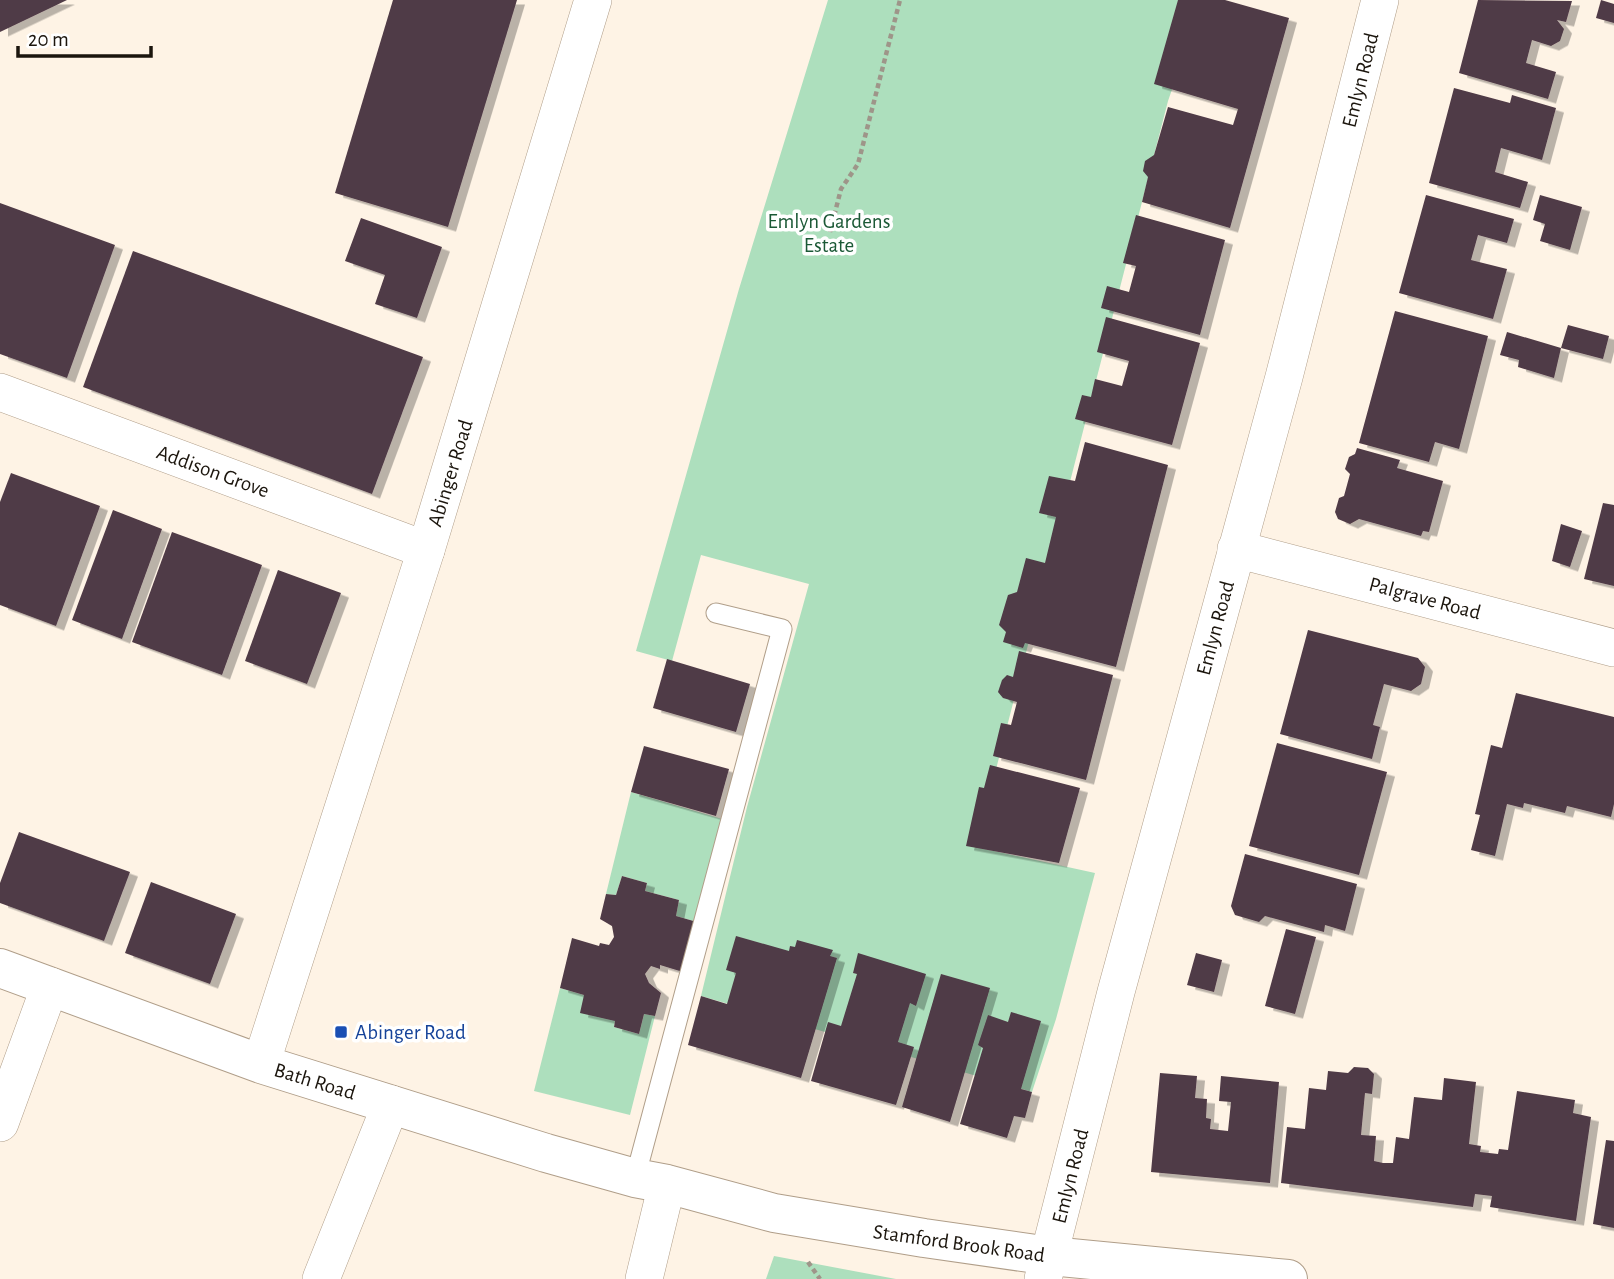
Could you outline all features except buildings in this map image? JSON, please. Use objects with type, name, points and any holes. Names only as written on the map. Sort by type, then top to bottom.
[{"type":"main road","name":"Bath Road","points":[[0,968],[261,1064],[651,1181]]},
{"type":"main road","name":"Stamford Brook Road","points":[[651,1181],[774,1213],[924,1238],[1047,1268],[1288,1279]]},
{"type":"street","name":"Abinger Road","points":[[261,1064],[426,550],[593,0]]},
{"type":"street","name":"Emlyn Road","points":[[1047,1268],[1116,992],[1284,377],[1380,0]]},
{"type":"street","name":"Addison Grove","points":[[0,392],[426,550]]},
{"type":"street","name":"Palgrave Road","points":[[1237,549],[1614,648]]},
{"type":"street","points":[[0,1124],[51,986]]},
{"type":"street","points":[[321,1279],[391,1104]]},
{"type":"street","points":[[644,1279],[651,1181]]},
{"type":"lane","points":[[651,1181],[782,629],[716,613]]},
{"type":"path","points":[[830,232],[841,189],[858,164],[900,0]]},
{"type":"green space","name":"Emlyn Gardens Estate","points":[[828,0],[1203,0],[1168,101],[976,847],[1095,873],[1056,1019],[1032,1092],[701,996],[747,807],[809,584],[701,555],[672,661],[636,651],[739,289]]},
{"type":"green space","points":[[631,792],[722,819],[697,922],[676,916],[679,900],[645,891],[647,883],[622,876],[616,895],[606,894]]},
{"type":"green space","points":[[560,988],[584,995],[615,1021],[614,1027],[639,1034],[644,1014],[655,1016],[630,1115],[534,1091]]},
{"type":"green space","points":[[774,1256],[896,1279],[766,1279]]},
{"type":"place","name":"Abinger Road","points":[[341,1032]]}]
